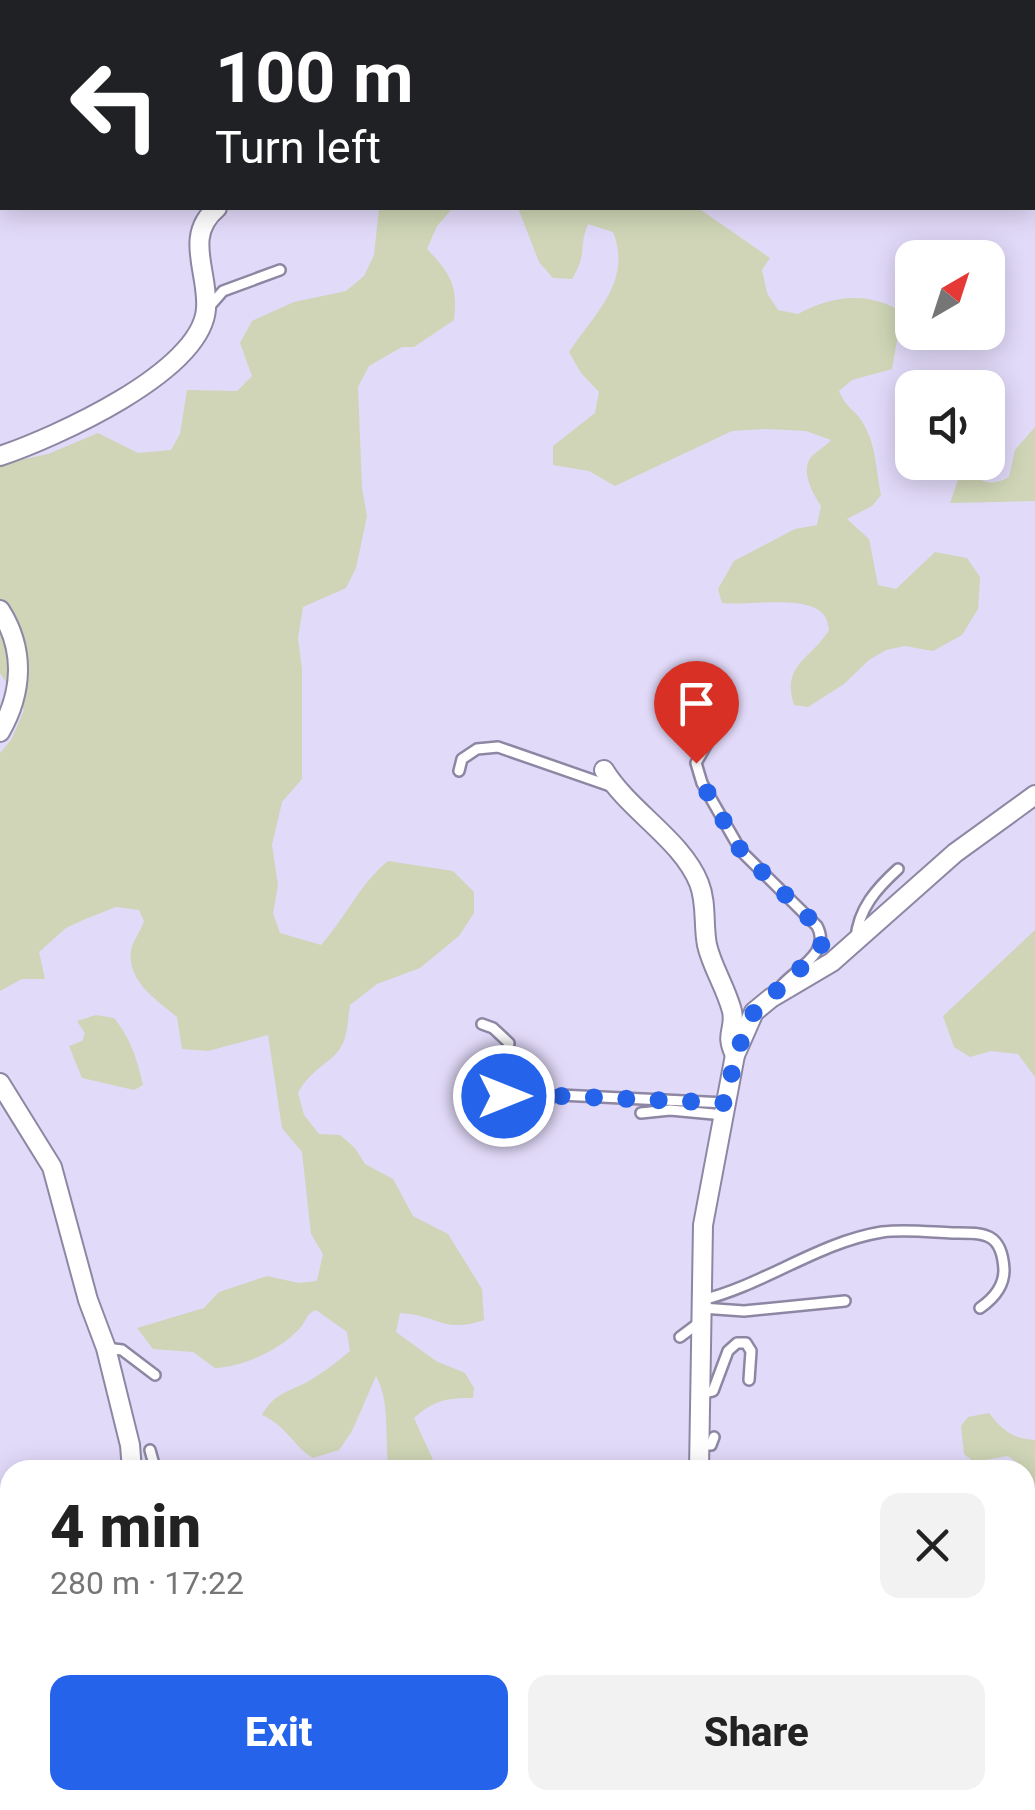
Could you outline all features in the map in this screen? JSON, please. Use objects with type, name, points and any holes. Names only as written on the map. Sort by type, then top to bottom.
[{"type":"street","points":[[0,456],[46,441],[148,383],[182,354],[196,336],[206,311],[199,231],[215,210]]},
{"type":"street","points":[[0,610],[12,628],[19,676],[8,718],[0,732]]},
{"type":"street","points":[[604,770],[615,788],[694,870],[702,888],[707,946],[731,1007],[728,1042],[735,1056]]},
{"type":"street","points":[[701,1460],[706,1441],[701,1394],[703,1225],[735,1056],[754,1012],[770,998],[832,962],[954,853],[1035,795]]},
{"type":"street","points":[[0,1083],[52,1167],[88,1300],[106,1348],[131,1460]]},
{"type":"lane","points":[[206,311],[223,291],[280,270]]},
{"type":"lane","points":[[720,721],[696,763],[702,783],[741,851],[817,926],[822,936],[821,949],[770,998]]},
{"type":"lane","points":[[459,771],[462,759],[476,749],[498,747],[615,788]]},
{"type":"lane","points":[[856,942],[860,915],[898,868]]},
{"type":"lane","points":[[482,1024],[494,1028],[509,1044],[501,1085],[511,1107],[560,1096],[725,1109]]},
{"type":"lane","points":[[641,1114],[725,1109]]},
{"type":"lane","points":[[680,1337],[702,1310],[855,1239],[883,1232],[990,1236],[997,1242],[1002,1279],[994,1297],[980,1308]]},
{"type":"lane","points":[[702,1310],[744,1311],[845,1301]]},
{"type":"lane","points":[[701,1394],[713,1391],[728,1351],[737,1343],[746,1343],[751,1351],[750,1380]]},
{"type":"lane","points":[[106,1348],[122,1350],[155,1375]]},
{"type":"lane","points":[[150,1450],[154,1460]]},
{"type":"green space","points":[[379,210],[451,210],[437,226],[427,249],[451,281],[454,320],[414,347],[402,347],[369,366],[358,387],[362,488],[367,516],[356,568],[346,588],[303,607],[298,638],[302,669],[302,779],[282,802],[272,845],[278,885],[273,913],[280,933],[321,945],[369,880],[388,861],[453,871],[474,892],[474,913],[459,936],[420,968],[377,984],[350,1005],[342,1045],[298,1093],[304,1115],[319,1134],[340,1135],[365,1164],[393,1179],[413,1216],[448,1234],[482,1289],[484,1320],[459,1325],[400,1313],[396,1332],[436,1361],[465,1373],[474,1388],[473,1398],[441,1401],[414,1418],[433,1460],[388,1460],[385,1409],[376,1376],[352,1431],[339,1450],[313,1458],[262,1415],[277,1397],[315,1378],[350,1351],[347,1332],[316,1310],[293,1335],[272,1350],[215,1368],[193,1352],[153,1349],[137,1328],[204,1308],[219,1292],[267,1276],[299,1283],[317,1281],[323,1254],[311,1234],[302,1152],[282,1128],[268,1035],[208,1051],[182,1049],[177,1017],[145,989],[134,972],[131,951],[144,921],[139,910],[116,907],[66,928],[39,952],[45,979],[22,979],[0,991],[0,753],[11,740],[24,710],[0,673],[0,464],[48,454],[98,433],[138,453],[171,450],[180,434],[187,390],[237,391],[252,376],[240,343],[252,321],[294,302],[346,291],[364,276],[374,255]]},
{"type":"green space","points":[[519,210],[701,210],[770,258],[762,270],[767,293],[778,310],[798,314],[850,298],[864,298],[895,308],[892,369],[852,380],[839,391],[867,431],[881,495],[872,506],[847,519],[869,539],[878,585],[896,589],[935,552],[967,558],[980,577],[978,609],[962,635],[933,651],[905,646],[886,650],[808,707],[794,705],[791,680],[800,663],[829,630],[824,615],[792,603],[722,603],[718,589],[734,561],[795,529],[817,525],[821,506],[811,489],[807,469],[811,457],[831,440],[806,431],[732,431],[615,486],[589,471],[553,465],[553,446],[595,413],[599,392],[569,352],[614,281],[618,250],[613,232],[588,224],[580,263],[572,279],[553,278],[539,262]]},
{"type":"green space","points":[[1035,427],[1035,501],[950,503],[958,480],[994,482],[1009,477],[1015,450]]},
{"type":"green space","points":[[1035,930],[1035,1077],[1018,1054],[991,1051],[970,1057],[954,1047],[943,1016]]},
{"type":"green space","points":[[96,1015],[114,1018],[120,1026],[133,1050],[143,1085],[134,1090],[82,1078],[69,1046],[82,1041],[85,1033],[77,1021]]},
{"type":"green space","points":[[989,1413],[1009,1432],[1035,1440],[1035,1460],[1014,1460],[1008,1456],[972,1460],[964,1454],[961,1426],[968,1417]]},
{"type":"route","points":[[504,1096],[511,1107],[548,1096],[726,1103],[735,1056],[754,1012],[821,949],[822,936],[817,926],[741,851],[702,783],[696,763]]}]
